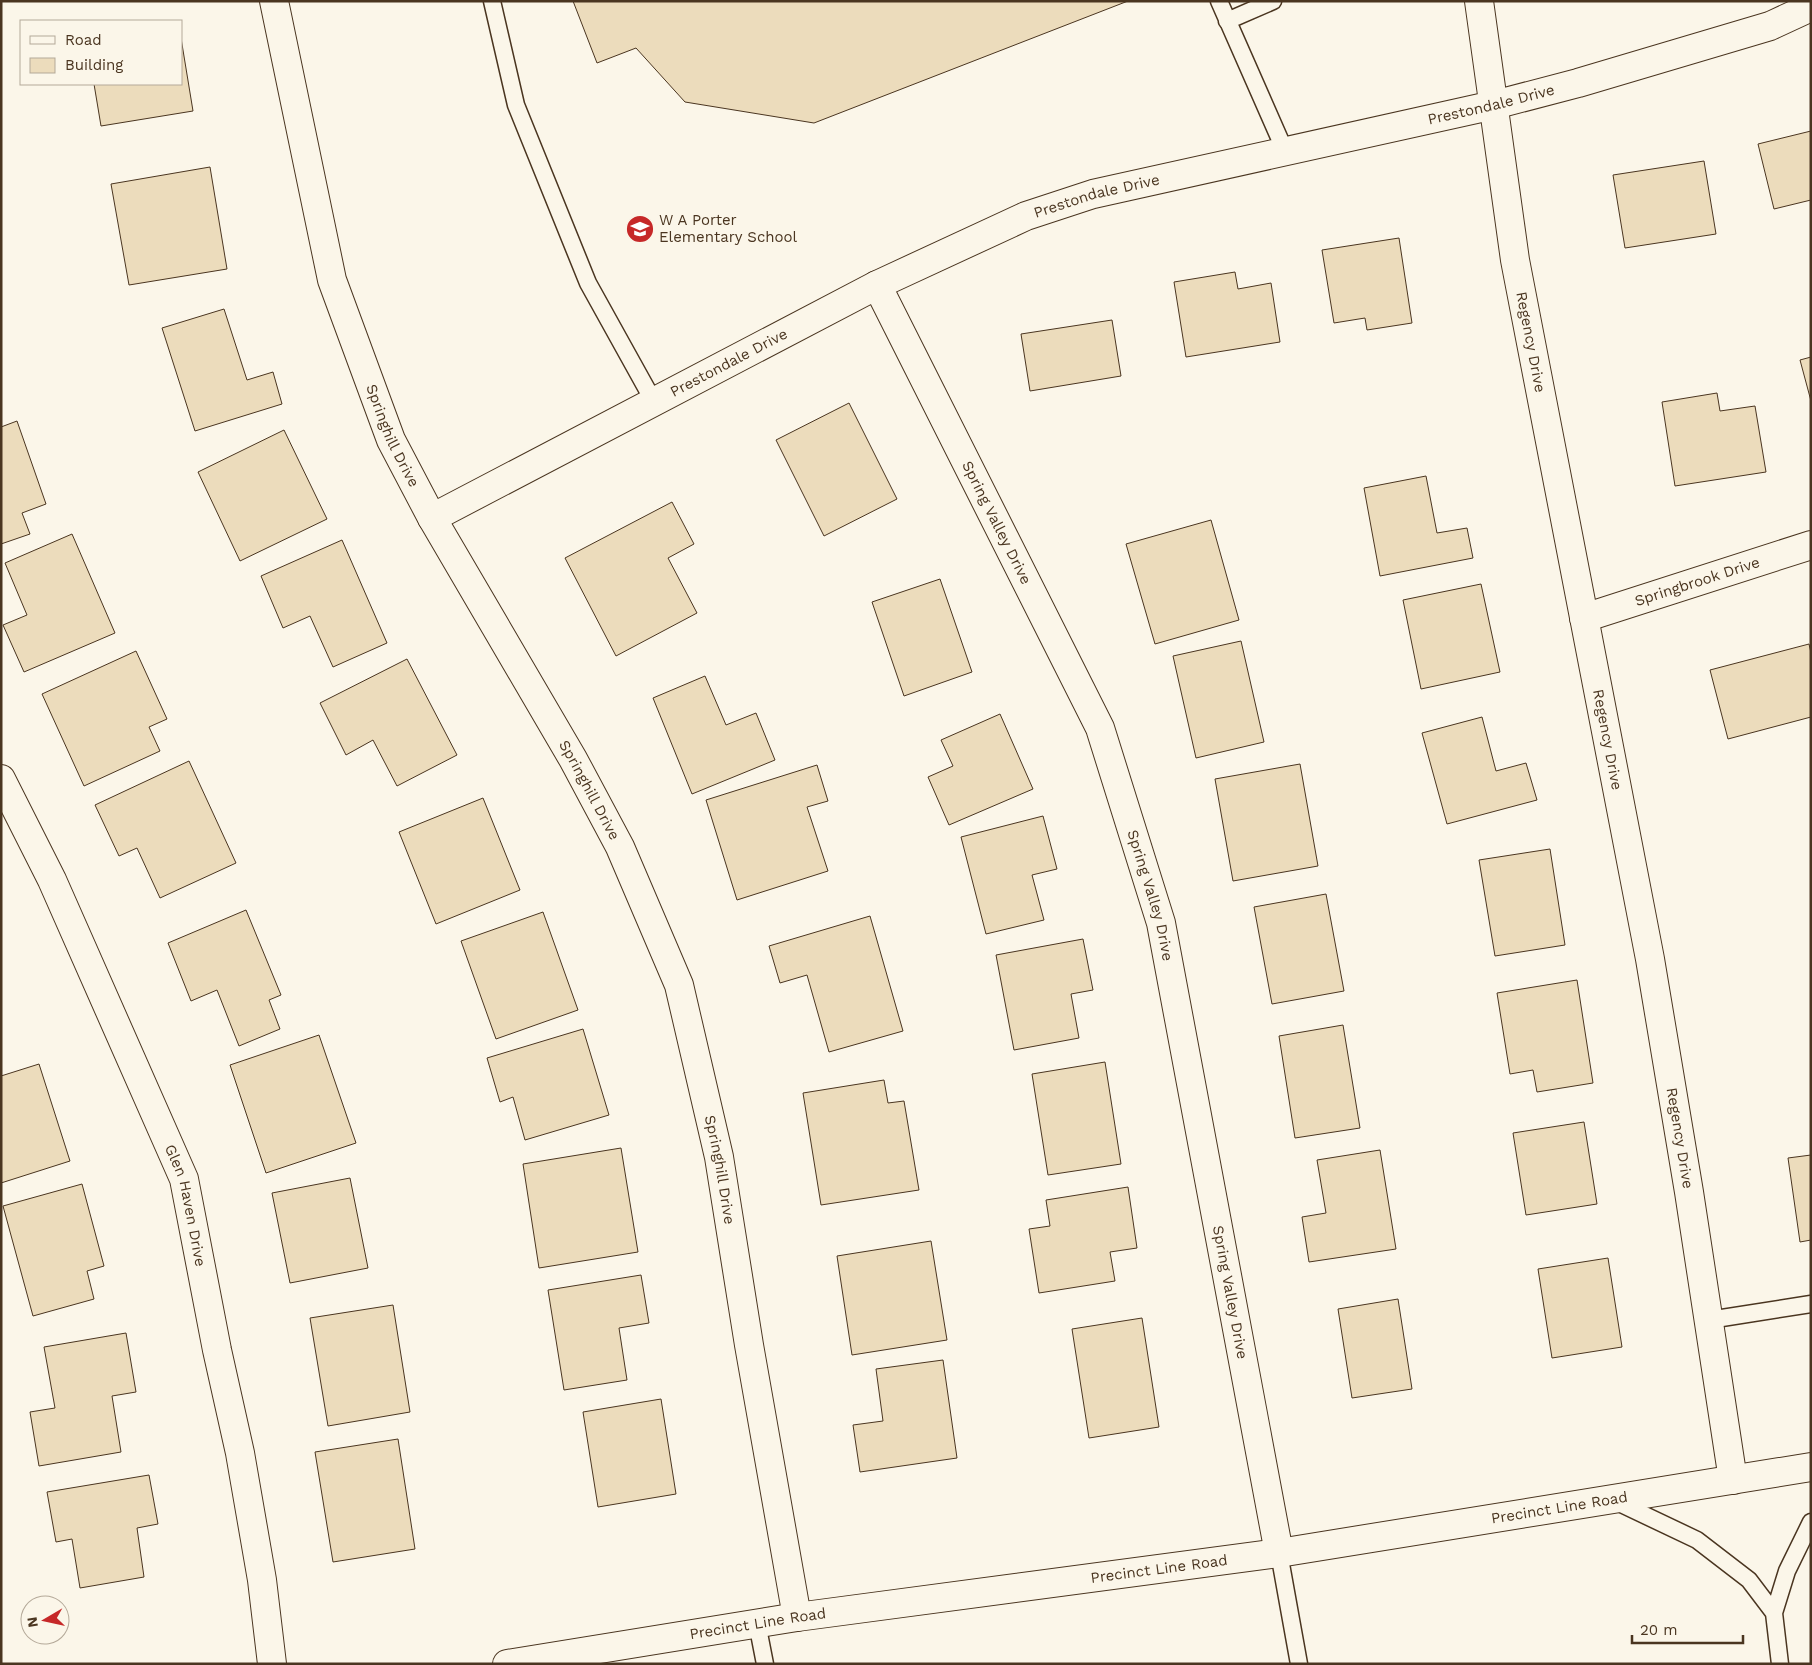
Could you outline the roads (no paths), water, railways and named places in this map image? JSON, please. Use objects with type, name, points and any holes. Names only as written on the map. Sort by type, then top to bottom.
[{"type":"street","name":"Springhill Drive","points":[[274,1],[332,280],[391,440],[432,518],[573,759],[611,831],[679,985],[719,1157],[749,1345],[797,1617]]},
{"type":"street","name":"Regency Drive","points":[[1479,1],[1515,260],[1650,960],[1709,1320],[1733,1480]]},
{"type":"street","name":"Prestondale Drive","points":[[432,518],[877,285],[1026,216],[1092,194],[1494,105],[1770,26],[1811,7]]},
{"type":"street","name":"Spring Valley Drive","points":[[877,285],[1100,728],[1161,923],[1279,1553]]},
{"type":"street","name":"Springbrook Drive","points":[[1584,618],[1811,545]]},
{"type":"street","name":"Glen Haven Drive","points":[[1,779],[52,880],[184,1179],[217,1350],[240,1453],[262,1580],[272,1664]]},
{"type":"street","name":"Precinct Line Road","points":[[507,1664],[797,1617],[1279,1553],[1811,1467]]},
{"type":"lane","points":[[492,1],[516,105],[588,283],[654,402]]},
{"type":"lane","points":[[1219,1],[1285,151]]},
{"type":"lane","points":[[1227,21],[1273,1]]},
{"type":"lane","points":[[1709,1320],[1811,1304]]},
{"type":"lane","points":[[1612,1500],[1697,1540],[1749,1580],[1774,1613]]},
{"type":"lane","points":[[1780,1664],[1774,1613],[1787,1571],[1811,1522]]},
{"type":"lane","points":[[1279,1553],[1299,1664]]},
{"type":"lane","points":[[757,1624],[765,1664]]},
{"type":"place","name":"W A Porter Elementary School","points":[[640,229]]}]
